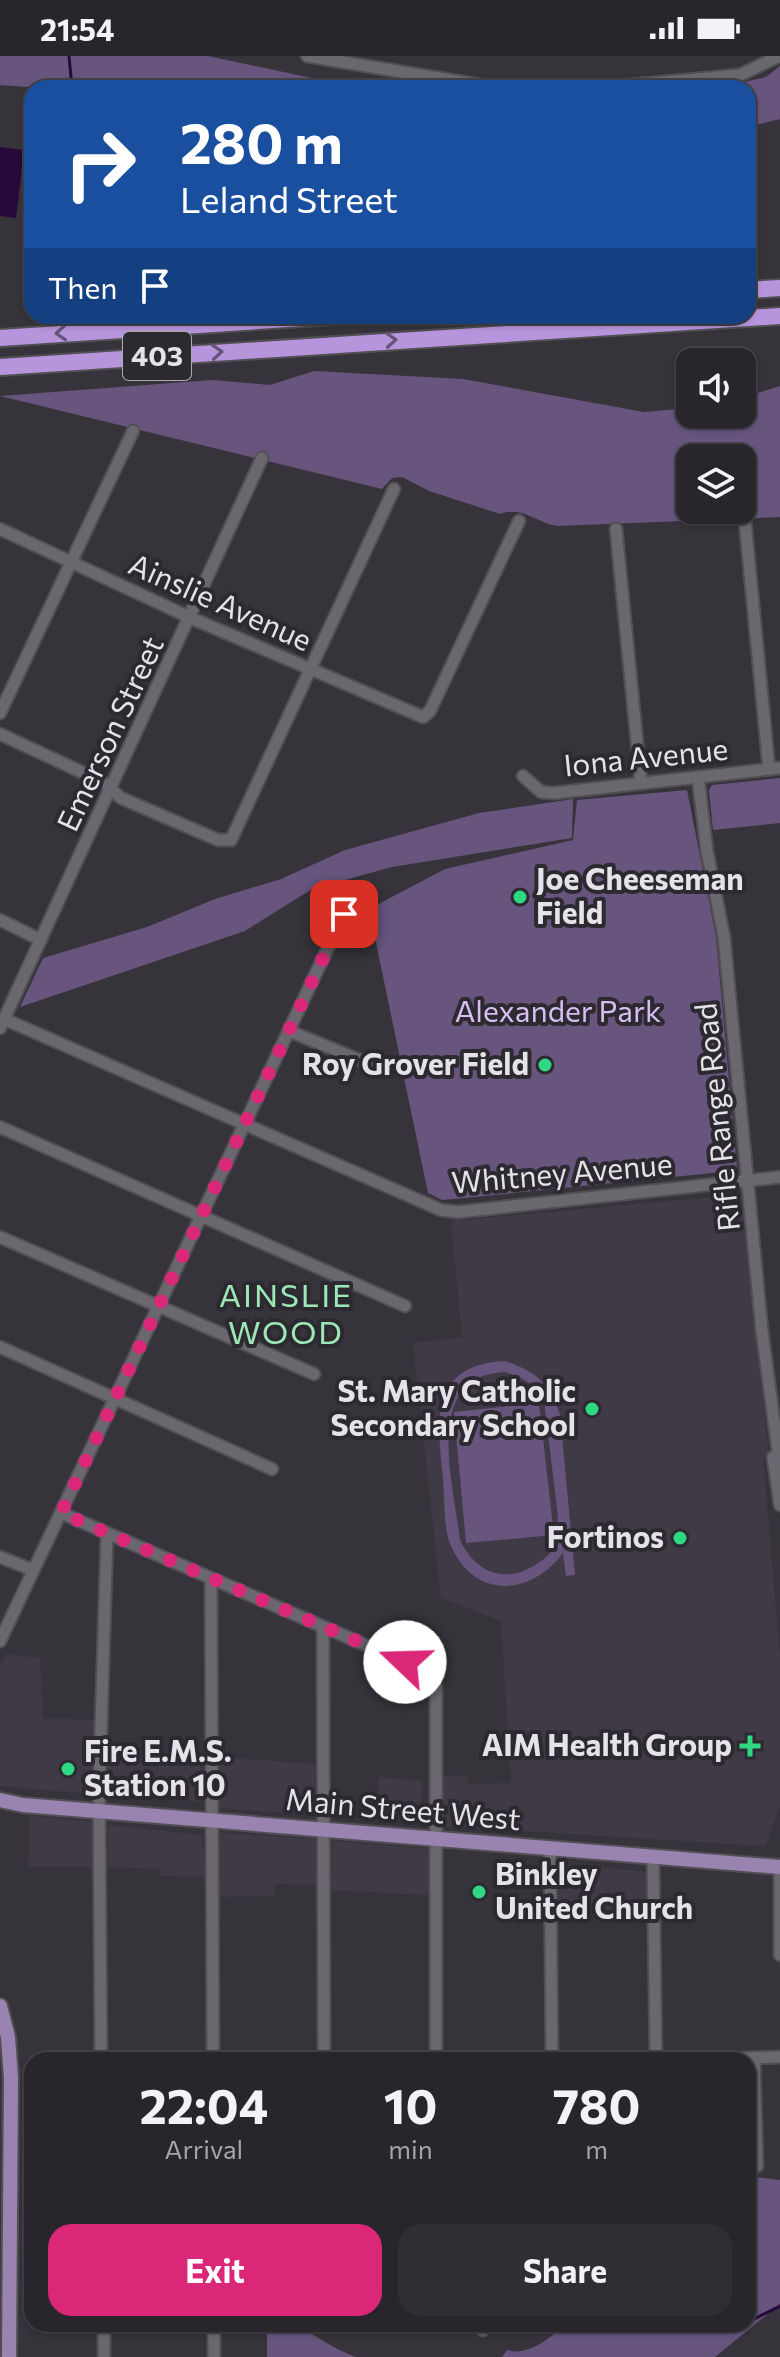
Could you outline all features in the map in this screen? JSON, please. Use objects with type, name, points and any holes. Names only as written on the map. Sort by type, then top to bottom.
[{"type":"highway","points":[[756,290],[780,288]]},
{"type":"highway","name":"403","points":[[756,318],[780,316]]},
{"type":"highway","name":"403","points":[[0,338],[213,324]]},
{"type":"highway","name":"403","points":[[0,367],[658,324]]},
{"type":"main road","name":"Main Street West","points":[[0,1800],[99,1812],[780,1866]]},
{"type":"main road","name":"Main Street West","points":[[0,1810],[23,1805]]},
{"type":"main road","points":[[0,2006],[8,2037],[11,2078],[12,2357]]},
{"type":"street","points":[[307,56],[450,80]]},
{"type":"street","points":[[686,80],[740,75],[779,56]]},
{"type":"street","points":[[0,713],[133,431]]},
{"type":"street","name":"Emerson Street","points":[[2,1023],[262,458]]},
{"type":"street","points":[[0,734],[103,782],[121,798],[218,840],[231,840],[394,489]]},
{"type":"street","name":"Ainslie Avenue","points":[[0,529],[191,618],[423,717],[430,711],[519,521]]},
{"type":"street","points":[[745,524],[775,768]]},
{"type":"street","points":[[616,529],[641,783]]},
{"type":"street","name":"Iona Avenue","points":[[523,776],[541,792],[554,793],[775,768]]},
{"type":"street","name":"Rifle Range Road","points":[[698,777],[707,851],[724,937],[776,1453],[780,1466]]},
{"type":"street","points":[[0,1641],[344,914]]},
{"type":"street","points":[[0,920],[41,940]]},
{"type":"street","name":"Whitney Avenue","points":[[2,1023],[441,1210],[458,1212],[780,1177]]},
{"type":"street","points":[[289,1031],[384,1070]]},
{"type":"street","points":[[0,1127],[405,1306]]},
{"type":"street","points":[[0,1237],[314,1374]]},
{"type":"street","points":[[0,1347],[272,1469]]},
{"type":"street","name":"Rifle Range Road","points":[[776,1453],[772,1457],[779,1480],[780,1505]]},
{"type":"street","points":[[61,1513],[430,1673],[436,1687],[436,2052]]},
{"type":"street","points":[[101,2052],[99,1812],[107,1534]]},
{"type":"street","points":[[0,1557],[33,1570]]},
{"type":"street","points":[[211,1579],[213,2052]]},
{"type":"street","points":[[323,1629],[324,2052]]},
{"type":"street","points":[[550,1848],[552,2052]]},
{"type":"street","points":[[653,1856],[656,2052]]},
{"type":"street","points":[[780,1866],[780,1955]]},
{"type":"street","points":[[756,2058],[780,2057]]},
{"type":"street","points":[[756,2130],[757,2166]]},
{"type":"street","points":[[104,2332],[104,2357]]},
{"type":"street","points":[[214,2332],[214,2357]]},
{"type":"shaded area","points":[[0,147],[24,150],[16,218],[0,216]]},
{"type":"shaded area","points":[[736,1195],[741,1197],[769,1455],[763,1456],[780,1657],[780,1806],[765,1846],[442,1826],[443,1775],[467,1776],[468,1784],[511,1783],[501,1621],[441,1598],[413,1343],[462,1337],[451,1221]]},
{"type":"shaded area","points":[[6,1654],[40,1658],[43,1718],[94,1720],[91,1794],[0,1786],[0,1666]]},
{"type":"shaded area","points":[[108,1748],[204,1754],[202,1802],[107,1792]]},
{"type":"shaded area","points":[[219,1757],[315,1764],[315,1815],[218,1808]]},
{"type":"shaded area","points":[[379,1777],[422,1781],[421,1815],[415,1815],[414,1821],[377,1817]]},
{"type":"shaded area","points":[[30,1816],[93,1822],[93,1867],[28,1867]]},
{"type":"shaded area","points":[[108,1825],[202,1835],[205,1877],[160,1876],[159,1869],[108,1867]]},
{"type":"shaded area","points":[[220,1833],[319,1839],[319,1885],[275,1884],[274,1896],[219,1897]]},
{"type":"shaded area","points":[[332,1841],[430,1849],[429,1895],[331,1890]]},
{"type":"shaded area","points":[[564,1865],[643,1871],[646,1874],[646,1911],[558,1906],[558,1870]]},
{"type":"green space","points":[[0,56],[208,56],[321,80],[24,80],[24,87],[0,85]]},
{"type":"green space","points":[[780,66],[780,119],[756,125],[756,80],[753,80],[766,77]]},
{"type":"green space","points":[[314,371],[463,379],[644,412],[676,409],[676,428],[756,428],[756,394],[780,386],[780,517],[756,518],[756,444],[676,444],[676,521],[557,526],[522,513],[500,514],[429,491],[402,477],[392,478],[382,489],[0,396],[212,380],[270,385]]},
{"type":"green space","points":[[780,778],[780,823],[713,830],[709,790],[712,785]]},
{"type":"green space","name":"Alexander Park","points":[[687,790],[716,937],[737,1167],[733,1171],[454,1199],[442,1200],[428,1193],[369,909],[445,869],[573,840],[577,800]]},
{"type":"green space","points":[[573,799],[572,838],[392,867],[312,889],[245,931],[20,1007],[43,958],[147,927],[215,899],[281,879],[345,850],[479,813]]},
{"type":"green space","points":[[505,1361],[525,1369],[541,1380],[552,1395],[560,1415],[575,1575],[566,1576],[563,1553],[535,1578],[504,1586],[489,1583],[474,1576],[461,1564],[451,1546],[445,1522],[440,1417],[450,1385],[462,1373],[480,1365]],"holes":[[[504,1372],[527,1382],[544,1400],[558,1517],[553,1550],[528,1569],[503,1574],[479,1565],[460,1540],[449,1464],[449,1437],[452,1412],[461,1392],[478,1378]]]},
{"type":"green space","points":[[539,1403],[554,1535],[466,1543],[454,1412]]},
{"type":"green space","points":[[756,2177],[780,2180],[780,2304],[756,2324]]},
{"type":"green space","points":[[267,2332],[307,2332],[356,2357],[267,2357]]},
{"type":"green space","points":[[557,2332],[746,2332],[715,2357],[502,2357],[507,2350],[523,2351]]},
{"type":"waterway","points":[[69,56],[71,80]]},
{"type":"waterway","points":[[756,2318],[780,2306]]},
{"type":"place","name":"Joe Cheeseman Field","points":[[520,897]]},
{"type":"place","name":"Roy Grover Field","points":[[545,1065]]},
{"type":"place","name":"St. Mary Catholic Secondary School","points":[[592,1409]]},
{"type":"place","name":"Fortinos","points":[[680,1538]]},
{"type":"place","name":"AIM Health Group","points":[[750,1746]]},
{"type":"place","name":"Fire E.M.S. Station 10","points":[[68,1769]]},
{"type":"place","name":"Binkley United Church","points":[[479,1892]]},
{"type":"district","name":"AINSLIE WOOD","points":[[286,1314]]},
{"type":"route","points":[[344,914],[61,1513],[405,1662]]}]
